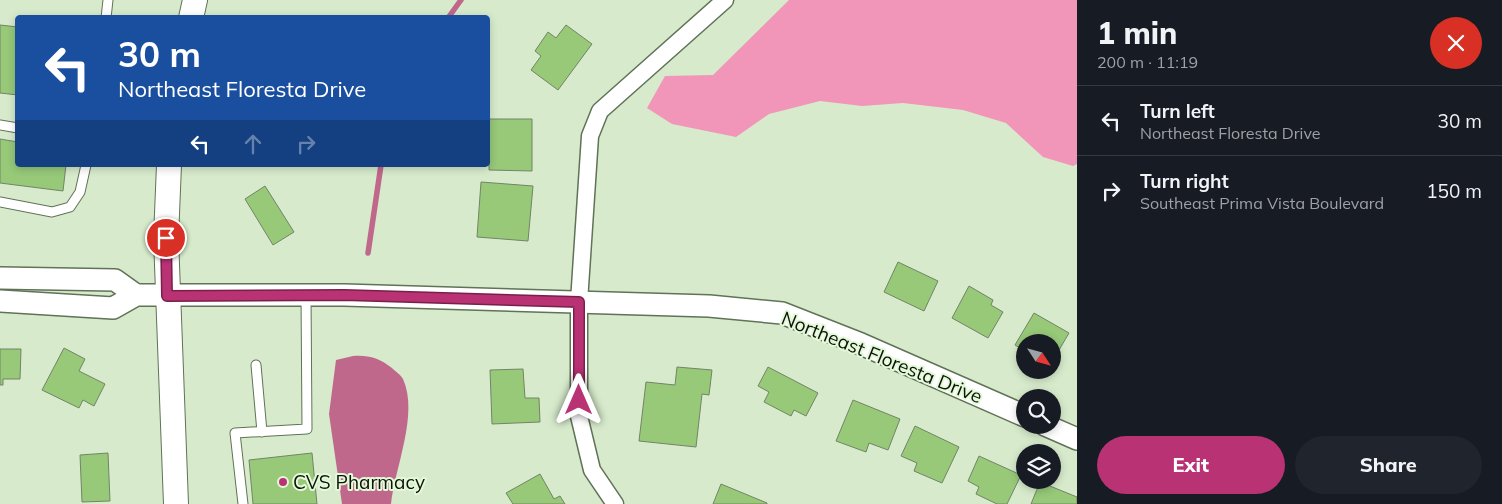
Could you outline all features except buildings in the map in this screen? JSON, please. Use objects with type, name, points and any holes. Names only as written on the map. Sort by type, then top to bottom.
[{"type":"main road","points":[[192,15],[195,0]]},
{"type":"main road","points":[[169,167],[166,238],[167,296],[176,504]]},
{"type":"street","points":[[615,504],[592,470],[579,416],[579,302],[590,136],[600,111],[725,0]]},
{"type":"street","points":[[0,278],[115,280],[136,295],[113,308],[0,301]]},
{"type":"street","name":"Northeast Floresta Drive","points":[[136,295],[306,295],[579,302],[709,306],[782,313],[861,344],[1016,412]]},
{"type":"street","points":[[1061,432],[1077,439]]},
{"type":"lane","points":[[106,15],[108,0]]},
{"type":"lane","points":[[0,125],[15,128]]},
{"type":"lane","points":[[0,202],[52,212],[70,207],[80,192],[86,167]]},
{"type":"lane","points":[[244,504],[235,433],[308,429],[306,295]]},
{"type":"lane","points":[[256,365],[262,432]]},
{"type":"shaded area","points":[[789,0],[1077,0],[1077,164],[1073,166],[1043,157],[1006,123],[963,110],[903,103],[862,106],[820,101],[769,114],[736,137],[672,124],[647,108],[665,76],[713,75]]},
{"type":"shaded area","points":[[353,356],[374,358],[392,368],[403,379],[407,393],[407,424],[391,504],[342,504],[329,414],[336,360]]},
{"type":"waterway","points":[[450,15],[461,0]]},
{"type":"waterway","points":[[368,253],[381,167]]},
{"type":"place","name":"CVS Pharmacy","points":[[283,482]]},
{"type":"route","points":[[166,238],[167,296],[344,295],[579,302],[579,400]]}]
